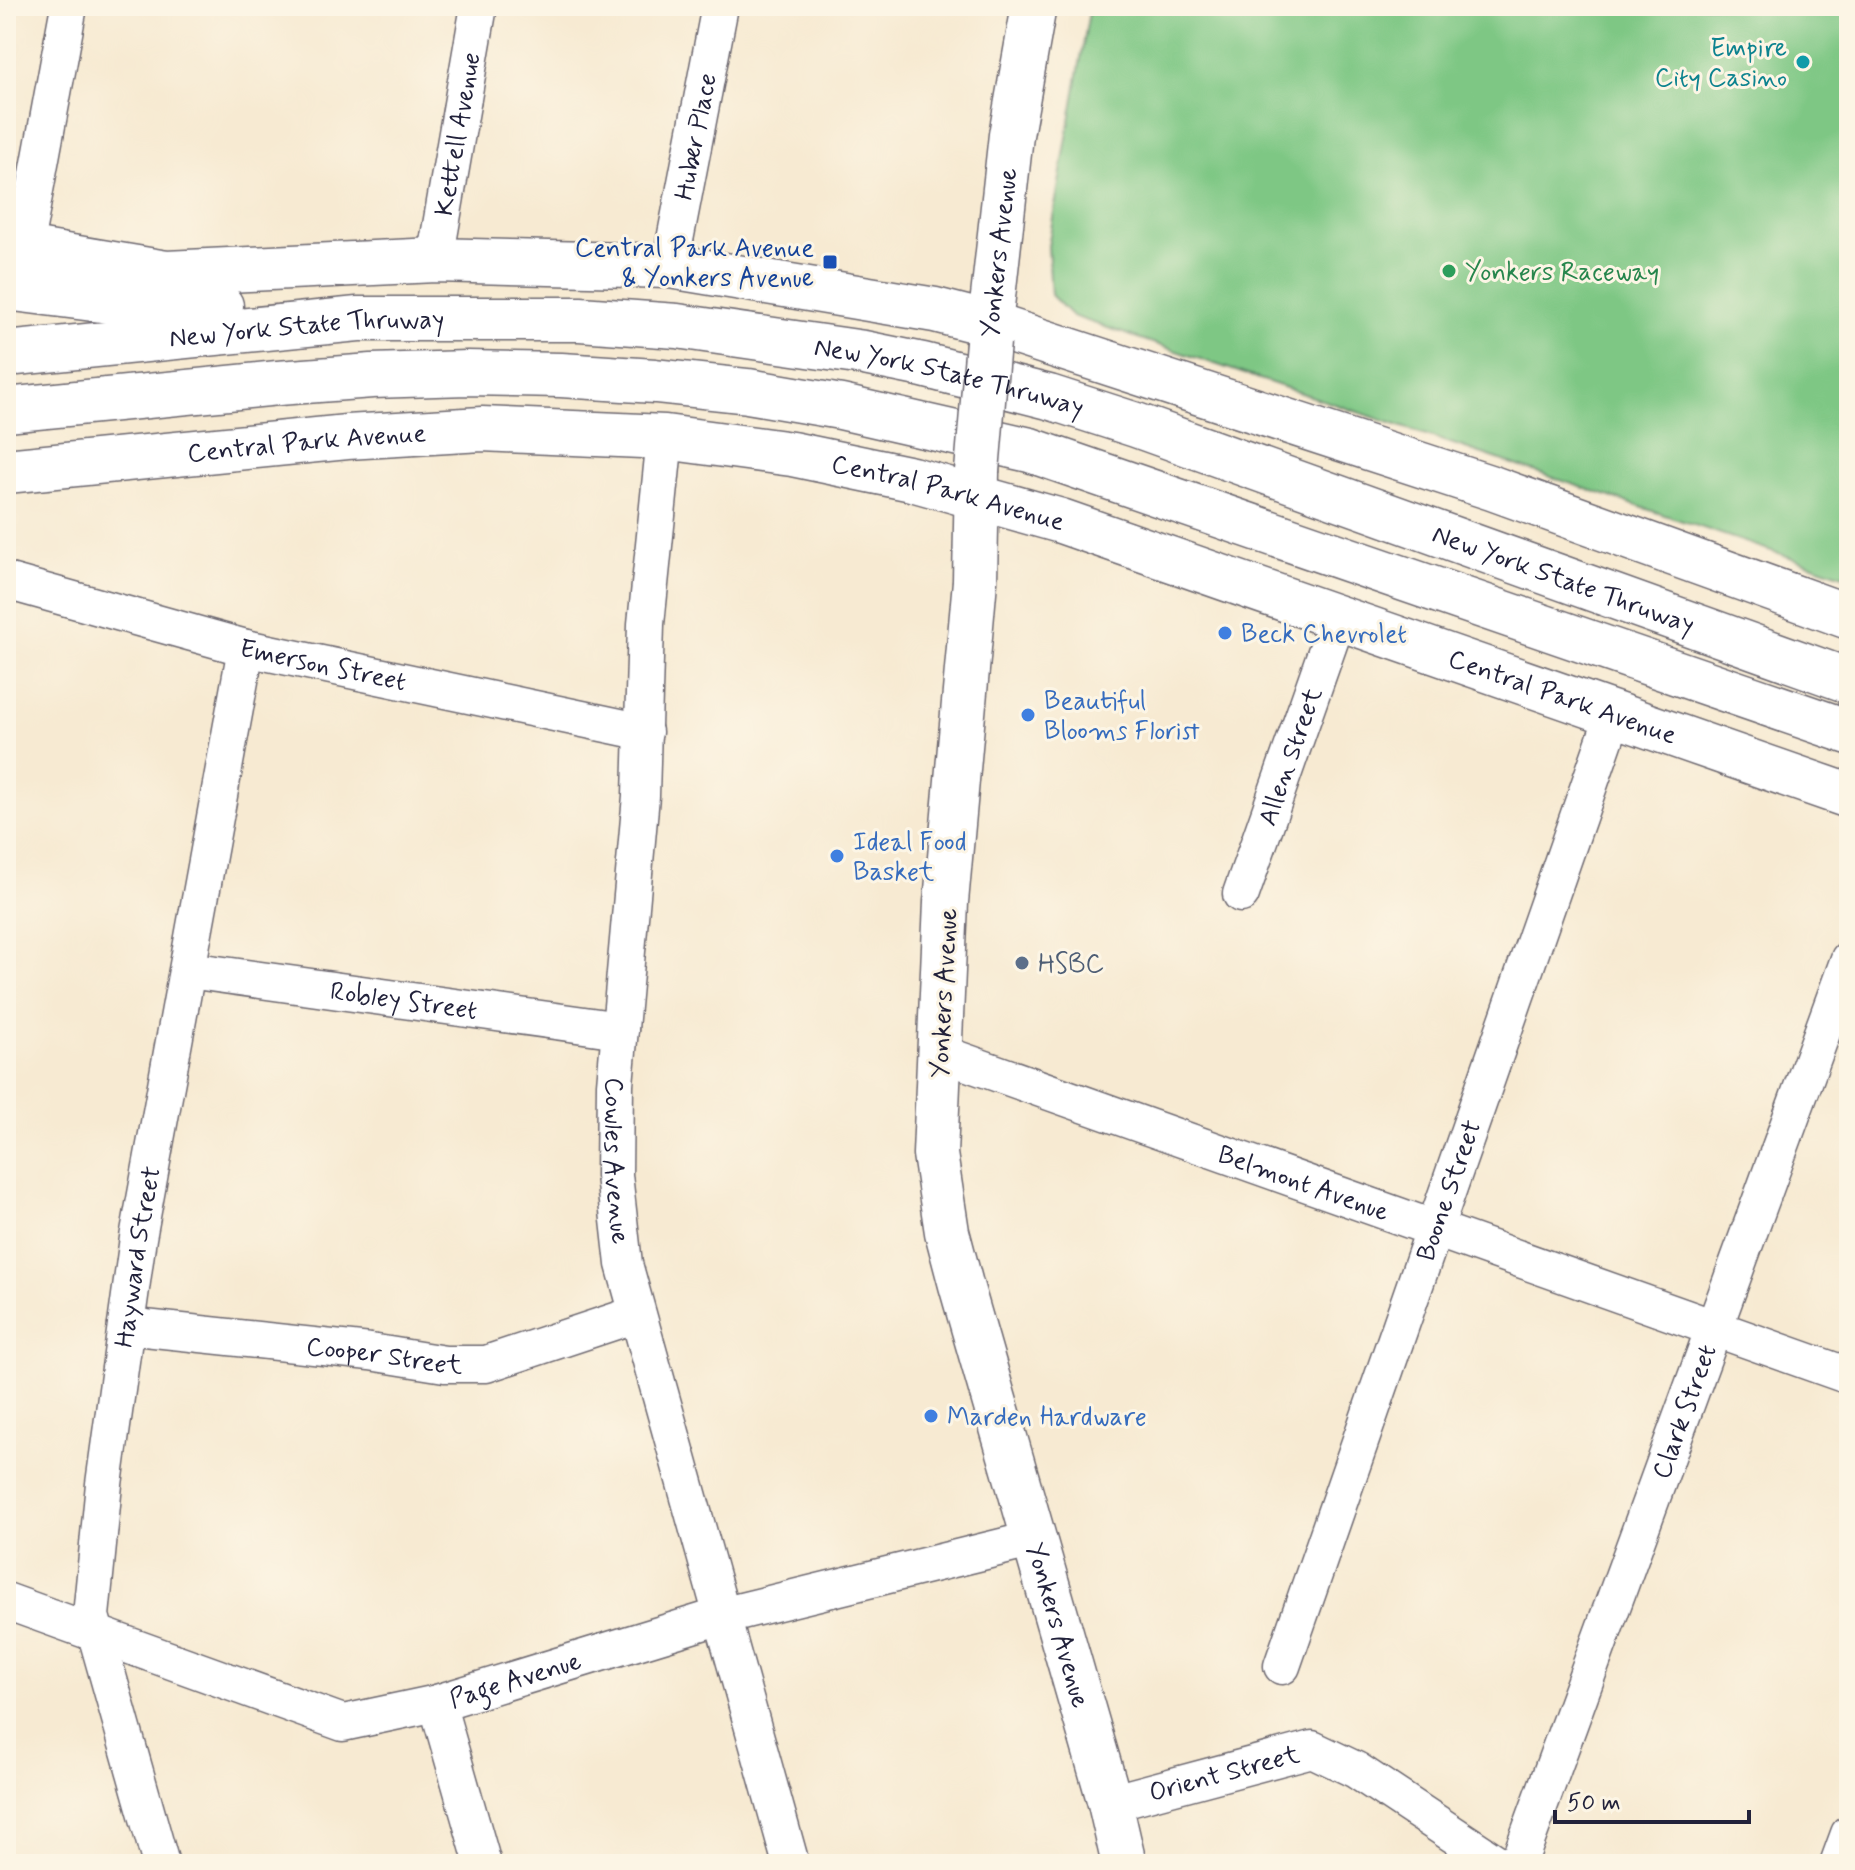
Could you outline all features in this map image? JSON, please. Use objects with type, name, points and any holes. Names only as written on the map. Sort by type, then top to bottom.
[{"type":"main road","name":"Yonkers Avenue","points":[[1034,6],[1011,135],[1000,257],[989,333],[976,485],[975,581],[946,902],[935,1154],[947,1232],[1110,1803],[1124,1864]]},
{"type":"main road","points":[[12,261],[166,273],[435,260],[670,266],[935,310],[989,333],[1492,488],[1849,617]]},
{"type":"main road","points":[[12,261],[149,306],[262,304],[358,319]]},
{"type":"main road","name":"New York State Thruway","points":[[6,354],[358,319],[580,319],[677,326],[923,365],[1049,397],[1136,425],[1849,681]]},
{"type":"main road","name":"New York State Thruway","points":[[18,410],[278,383],[467,373],[655,381],[748,391],[841,407],[1030,450],[1849,732]]},
{"type":"main road","name":"Central Park Avenue","points":[[6,471],[347,437],[482,429],[665,437],[792,454],[912,479],[976,485],[1061,521],[1849,796]]},
{"type":"street","points":[[12,261],[69,6]]},
{"type":"street","name":"Kettell Avenue","points":[[435,260],[479,6]]},
{"type":"street","name":"Huber Place","points":[[670,266],[720,6]]},
{"type":"street","name":"Cowles Avenue","points":[[665,437],[646,624],[641,796],[615,1084],[614,1175],[624,1264],[791,1864]]},
{"type":"street","name":"Emerson Street","points":[[6,581],[246,648],[644,732]]},
{"type":"street","name":"Allen Street","points":[[1241,894],[1338,618]]},
{"type":"street","name":"Hayward Street","points":[[159,1863],[91,1616],[104,1484],[138,1238],[246,648]]},
{"type":"street","name":"Boone Street","points":[[1282,1666],[1614,714]]},
{"type":"street","name":"Clark Street","points":[[1518,1864],[1849,959]]},
{"type":"street","name":"Robley Street","points":[[188,970],[620,1030]]},
{"type":"street","name":"Belmont Avenue","points":[[940,1053],[1849,1376]]},
{"type":"street","name":"Cooper Street","points":[[126,1326],[370,1352],[445,1364],[486,1364],[637,1314]]},
{"type":"street","name":"Page Avenue","points":[[6,1601],[343,1723],[437,1703],[721,1616],[1014,1544],[1032,1535]]},
{"type":"street","points":[[437,1703],[483,1864]]},
{"type":"street","name":"Orient Street","points":[[1110,1803],[1312,1749],[1356,1770],[1498,1864]]},
{"type":"street","points":[[1838,1864],[1849,1834]]},
{"type":"green space","name":"Yonkers Raceway","points":[[1090,6],[1849,6],[1849,577],[1072,316],[1051,295],[1048,246]]},
{"type":"place","name":"Empire City Casino","points":[[1803,62]]},
{"type":"place","name":"Central Park Avenue & Yonkers Avenue","points":[[830,262]]},
{"type":"place","name":"Yonkers Raceway","points":[[1449,271]]},
{"type":"place","name":"Beck Chevrolet","points":[[1225,633]]},
{"type":"place","name":"Beautiful Blooms Florist","points":[[1028,715]]},
{"type":"place","name":"Ideal Food Basket","points":[[837,856]]},
{"type":"place","name":"HSBC","points":[[1022,963]]},
{"type":"place","name":"Marden Hardware","points":[[931,1416]]}]
